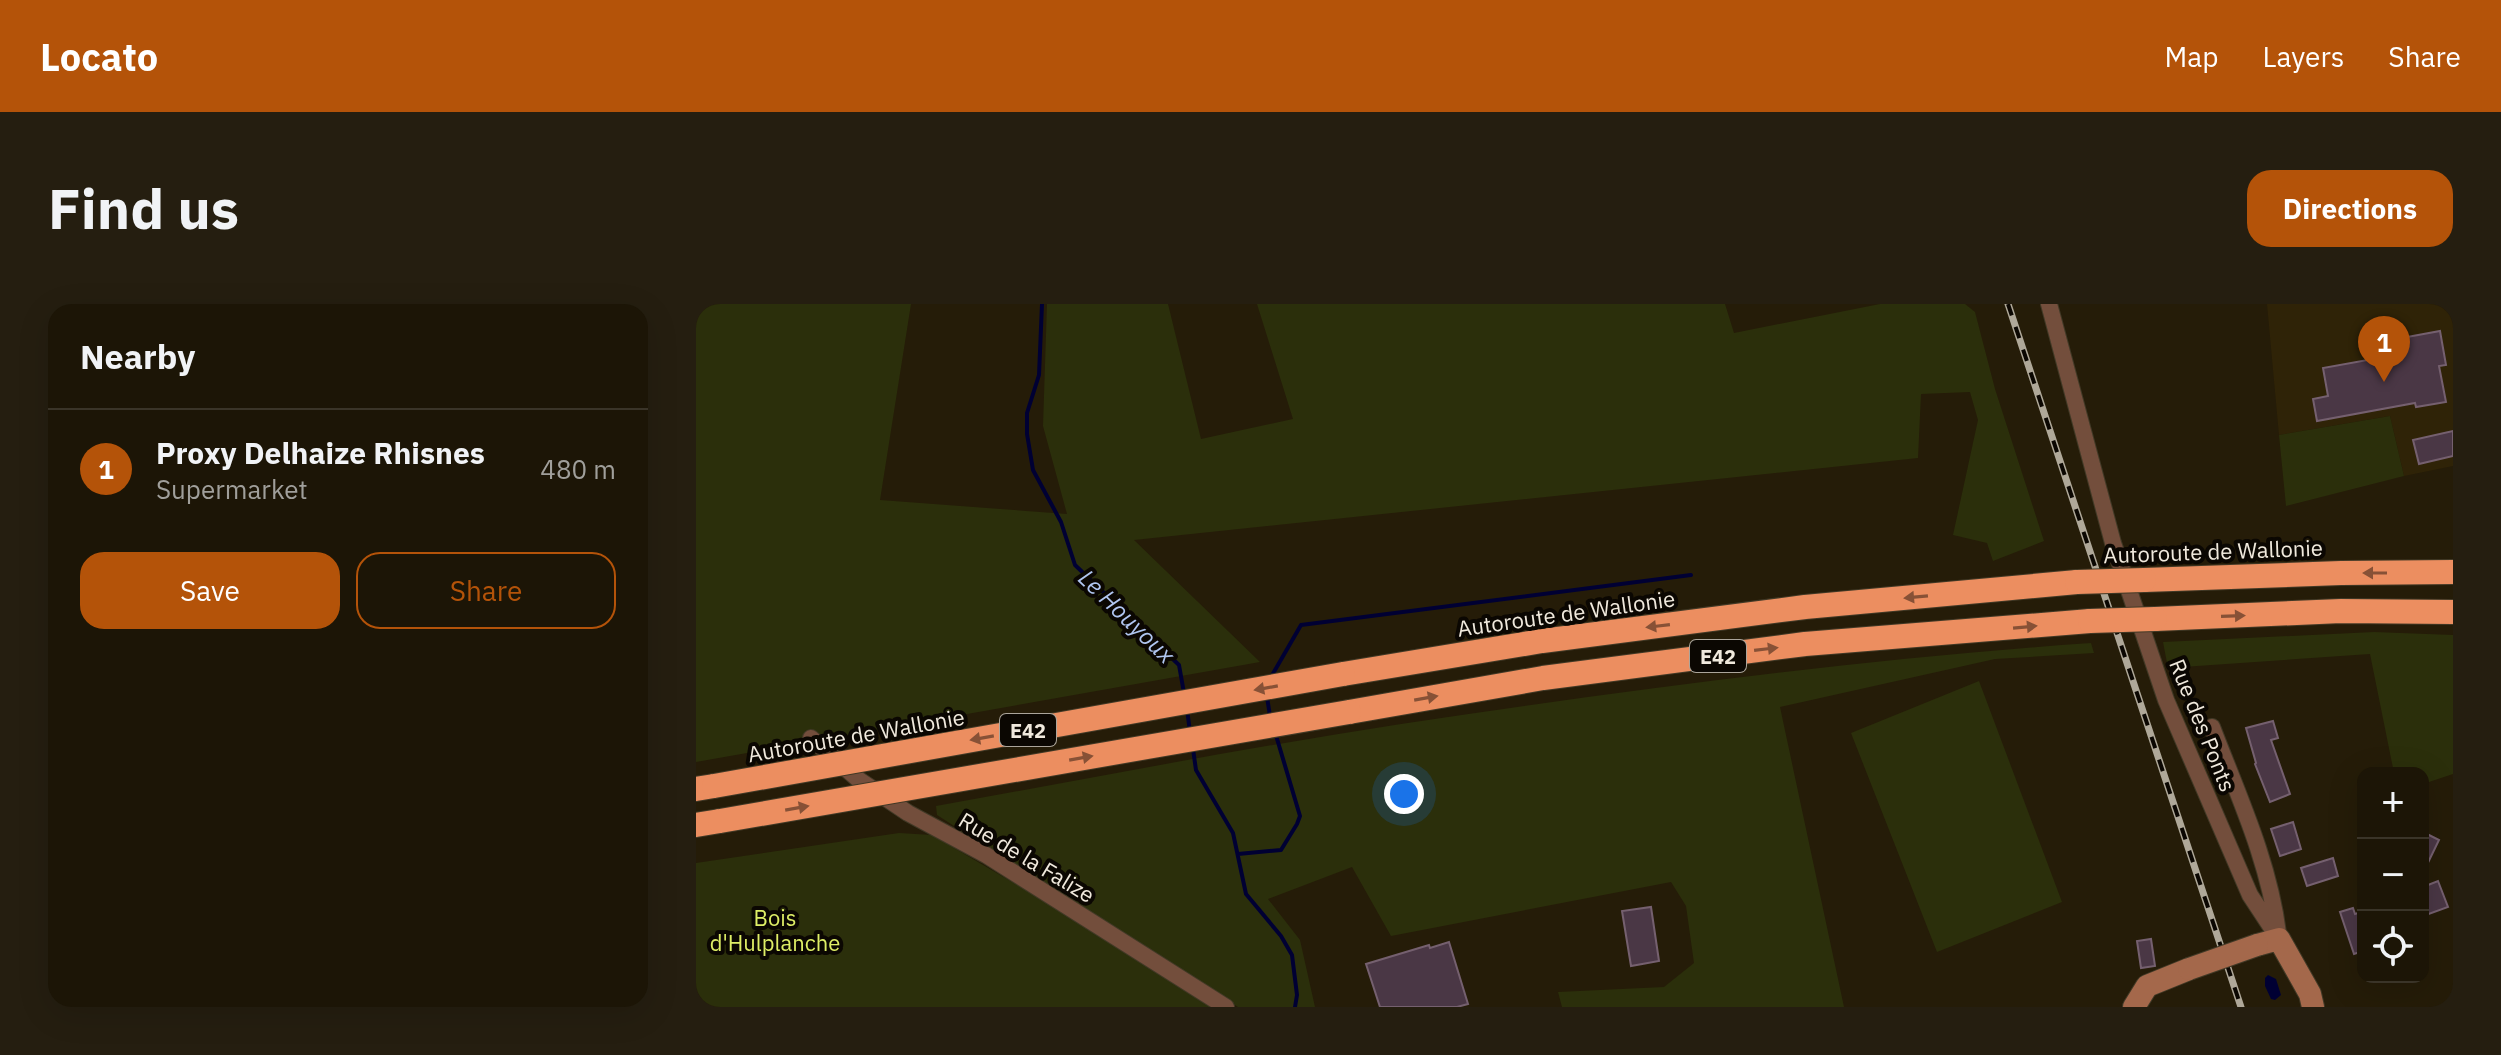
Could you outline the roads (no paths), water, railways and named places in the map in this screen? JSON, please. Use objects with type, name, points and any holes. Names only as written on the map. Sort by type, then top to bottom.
[{"type":"highway","name":"Autoroute de Wallonie","points":[[705,788],[1542,641],[1805,607],[2077,582],[2453,572]]},
{"type":"highway","name":"E42","points":[[708,823],[1543,678],[1805,644],[2090,621],[2341,611],[2453,612]]},
{"type":"street","name":"Rue des Ponts","points":[[2049,304],[2113,543],[2166,700],[2268,942]]},
{"type":"street","name":"Rue des Ponts","points":[[2212,727],[2266,868],[2274,901],[2268,942]]},
{"type":"street","name":"Rue de la Falize","points":[[811,738],[859,780],[908,813],[986,855],[1226,1007]]},
{"type":"street","points":[[2134,1007],[2147,986],[2268,942],[2310,994],[2313,1007]]},
{"type":"waterway","name":"Le Houyoux","points":[[1042,304],[1039,375],[1027,413],[1033,470],[1061,522],[1075,565],[1179,665],[1184,693]]},
{"type":"waterway","points":[[1271,677],[1301,625],[1691,575]]},
{"type":"waterway","points":[[1267,697],[1270,716]]},
{"type":"waterway","name":"Le Houyoux","points":[[1187,709],[1190,732]]},
{"type":"waterway","points":[[1238,854],[1281,850],[1300,816],[1275,732]]},
{"type":"waterway","name":"Le Houyoux","points":[[1193,749],[1196,770],[1233,833],[1246,894],[1281,936],[1292,955],[1297,995],[1295,1007]]},
{"type":"railway","points":[[2008,304],[2241,1007]]},
{"type":"place","name":"Proxy Delhaize Rhisnes","points":[[2384,382]]},
{"type":"park label","name":"Bois d'Hulplanche","points":[[775,930]]}]
